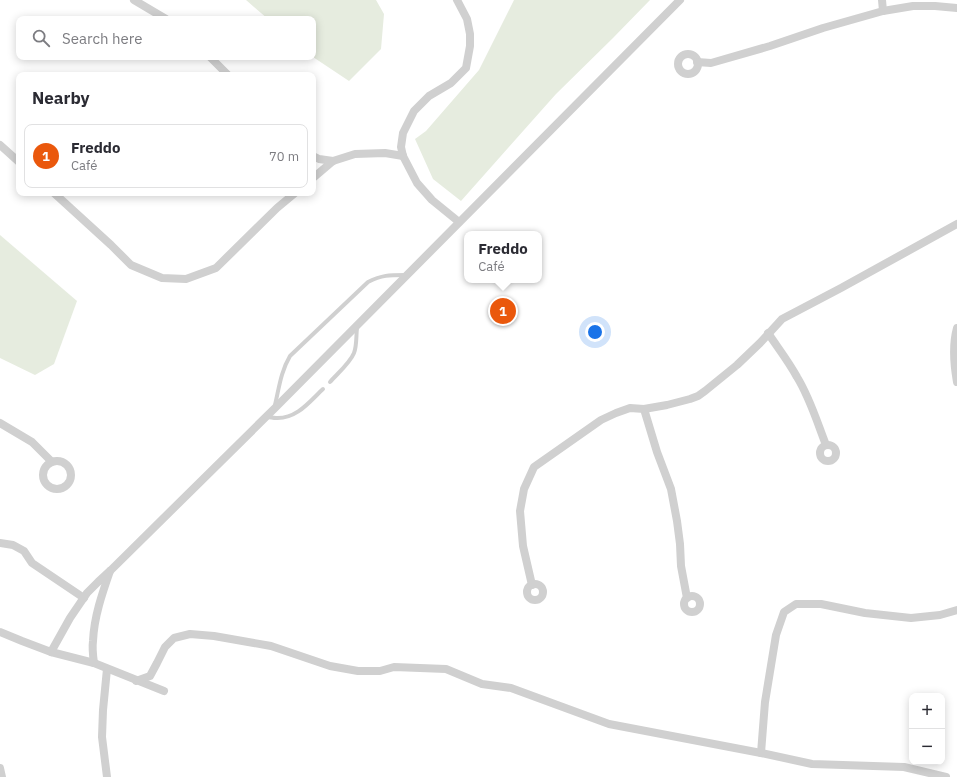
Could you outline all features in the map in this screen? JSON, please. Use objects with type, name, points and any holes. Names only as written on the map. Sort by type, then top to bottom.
[{"type":"street","points":[[134,0],[161,16]]},
{"type":"street","points":[[457,0],[467,19],[470,34],[470,46],[466,68],[451,83],[429,96],[414,111],[403,133],[401,147],[403,156],[417,183],[432,200],[459,222]]},
{"type":"street","points":[[51,652],[70,618],[87,593],[407,276],[680,0]]},
{"type":"street","points":[[882,0],[883,11]]},
{"type":"street","points":[[697,62],[711,63],[883,11],[913,6],[957,8]]},
{"type":"street","points":[[213,60],[225,72]]},
{"type":"street","points":[[0,145],[16,159]]},
{"type":"street","points":[[316,175],[333,161],[355,154],[385,153],[403,156]]},
{"type":"street","points":[[316,158],[333,161]]},
{"type":"street","points":[[57,196],[131,265],[162,278],[186,279],[216,268],[277,208],[291,196]]},
{"type":"street","points":[[532,585],[523,546],[520,511],[524,489],[534,467],[601,420],[630,408],[644,409],[679,403],[705,392],[737,365],[782,319],[957,224]]},
{"type":"street","points":[[957,328],[954,358],[957,382]]},
{"type":"street","points":[[768,334],[790,365],[800,383],[814,412],[826,445]]},
{"type":"street","points":[[644,409],[670,490],[677,521],[681,566],[687,598]]},
{"type":"street","points":[[0,424],[32,442],[52,462]]},
{"type":"street","points":[[0,543],[13,545],[24,552],[32,563],[84,598]]},
{"type":"street","points":[[94,663],[93,641],[96,617],[102,594],[111,570]]},
{"type":"street","points":[[761,754],[766,694],[776,635],[784,612],[796,604],[821,604],[865,613],[910,618],[957,610]]},
{"type":"street","points":[[0,632],[51,652],[94,663],[164,691]]},
{"type":"street","points":[[136,680],[150,676],[165,647],[174,638],[190,634],[214,636],[271,646],[330,666],[358,671],[380,671],[394,667],[446,669],[482,684],[511,688],[609,724],[812,764],[904,767],[946,777]]},
{"type":"street","points":[[107,669],[102,737],[107,777]]},
{"type":"street","points":[[0,768],[2,777]]},
{"type":"lane","points":[[275,408],[282,374],[290,356],[368,282],[379,277],[392,275],[407,276]]},
{"type":"lane","points":[[330,382],[354,354],[357,326]]},
{"type":"lane","points":[[267,416],[277,418],[295,414],[323,389]]},
{"type":"shaded area","points":[[246,0],[376,0],[384,14],[381,49],[349,81],[316,59],[316,16],[265,16]]},
{"type":"shaded area","points":[[514,0],[650,0],[556,94],[461,201],[433,179],[415,139],[426,131],[479,70]]},
{"type":"shaded area","points":[[0,235],[77,301],[54,364],[35,375],[0,358]]},
{"type":"place","name":"Freddo","points":[[503,311]]}]
